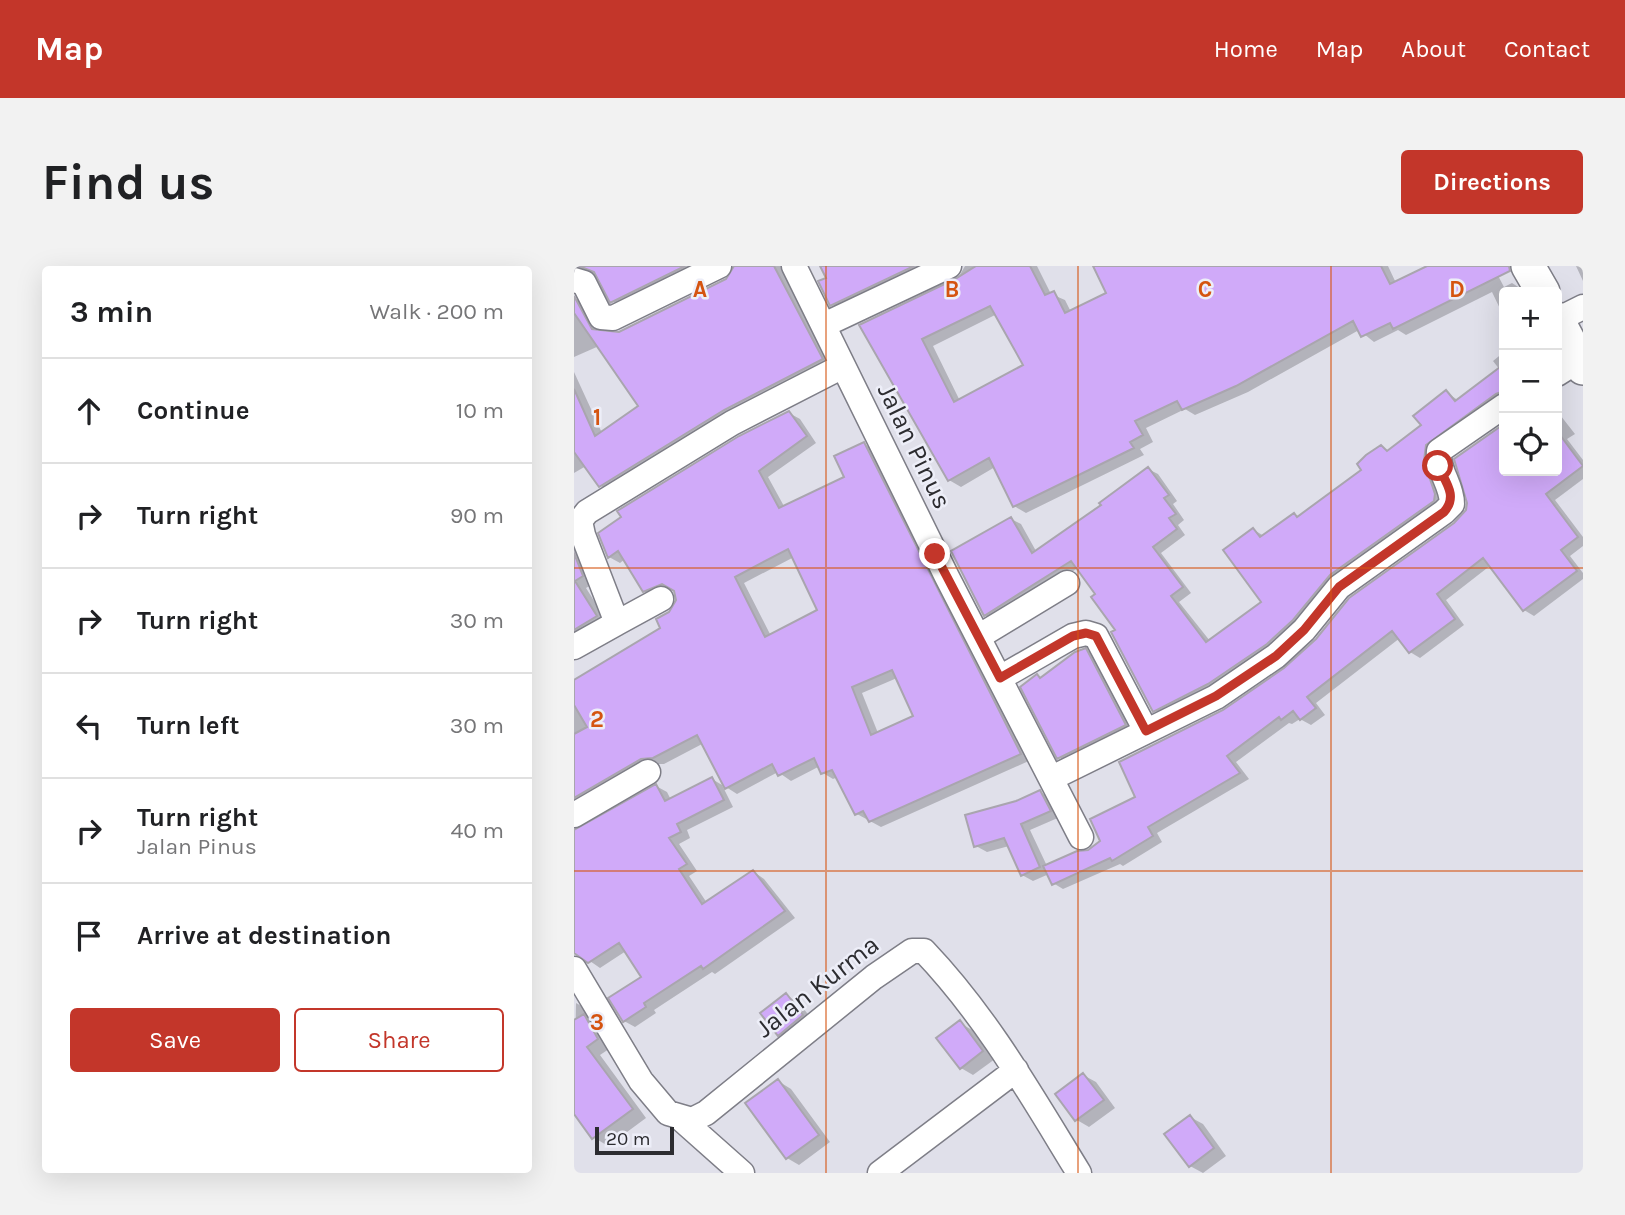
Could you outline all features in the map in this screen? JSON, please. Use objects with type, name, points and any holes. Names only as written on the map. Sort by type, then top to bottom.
[{"type":"main road","points":[[1528,266],[1539,287]]},
{"type":"main road","points":[[1562,334],[1573,367]]},
{"type":"street","points":[[574,281],[584,283],[601,317],[613,318],[719,266]]},
{"type":"street","name":"Jalan Pinus","points":[[794,266],[978,637],[1081,837]]},
{"type":"street","points":[[824,325],[949,266]]},
{"type":"street","points":[[1562,317],[1583,307]]},
{"type":"street","points":[[617,623],[583,535],[580,522],[587,512],[732,423],[843,366]]},
{"type":"street","points":[[1052,778],[1216,696],[1276,656],[1304,630],[1339,587],[1444,512],[1452,503],[1452,495],[1438,466],[1439,451],[1499,409]]},
{"type":"street","points":[[978,637],[1067,583]]},
{"type":"street","points":[[574,647],[661,599]]},
{"type":"street","points":[[1000,678],[1073,636],[1086,633],[1096,636],[1146,731]]},
{"type":"street","points":[[574,815],[648,772]]},
{"type":"street","name":"Jalan Kurma","points":[[680,1118],[692,1120],[706,1112],[874,977],[912,951],[924,951],[953,982],[998,1041],[1079,1173]]},
{"type":"street","points":[[574,969],[641,1081],[668,1113],[680,1118],[742,1173]]},
{"type":"street","points":[[880,1173],[1016,1070]]},
{"type":"building","points":[[579,266],[685,266],[610,303],[594,272]]},
{"type":"building","points":[[734,266],[774,266],[823,359],[724,410],[599,487],[574,452],[574,389],[595,436],[638,406],[574,313],[574,296],[592,329],[619,332],[726,279]]},
{"type":"building","points":[[820,266],[914,266],[830,306],[818,281],[826,278]]},
{"type":"building","points":[[976,266],[1030,266],[1045,295],[1054,291],[1065,313],[1106,293],[1093,266],[1381,266],[1390,284],[1427,266],[1509,266],[1510,271],[1393,329],[1390,323],[1361,337],[1353,321],[1236,386],[1182,410],[1177,401],[1135,421],[1143,435],[1130,442],[1134,448],[1013,507],[989,458],[948,481],[859,325],[955,279]],"holes":[[[990,306],[1023,365],[954,402],[922,339]]]},
{"type":"building","points":[[1499,368],[1499,393],[1426,445],[1424,461],[1435,494],[1434,501],[1330,575],[1293,620],[1267,644],[1208,684],[1153,712],[1111,632],[1115,630],[1091,597],[1095,594],[1071,561],[984,616],[951,551],[1011,517],[1032,553],[1101,505],[1099,503],[1148,467],[1169,495],[1164,498],[1176,514],[1169,518],[1177,529],[1153,547],[1183,587],[1171,596],[1206,642],[1261,602],[1223,550],[1253,528],[1260,537],[1294,513],[1297,517],[1361,470],[1357,464],[1366,455],[1381,445],[1387,451],[1421,425],[1413,416],[1446,390],[1455,401]]},
{"type":"building","points":[[789,411],[807,436],[759,471],[779,508],[844,477],[834,456],[864,442],[1021,754],[869,822],[863,811],[855,815],[832,770],[821,774],[814,758],[778,776],[772,764],[725,789],[697,735],[653,758],[641,759],[574,798],[574,734],[587,727],[574,705],[574,680],[660,628],[656,619],[669,612],[676,600],[674,591],[662,584],[643,592],[618,551],[608,558],[598,533],[621,517],[617,511],[739,436]],"holes":[[[788,549],[817,610],[765,637],[735,577]],[[892,670],[913,716],[871,735],[852,687]]]},
{"type":"building","points":[[1499,428],[1499,476],[1562,476],[1562,438],[1583,466],[1546,494],[1578,537],[1561,550],[1577,571],[1523,611],[1483,558],[1437,594],[1455,619],[1409,653],[1392,631],[1307,697],[1316,708],[1300,720],[1293,711],[1281,720],[1279,717],[1227,756],[1240,773],[1148,827],[1153,836],[1112,861],[1110,858],[1052,885],[1043,866],[1077,851],[1088,850],[1100,841],[1090,819],[1135,797],[1119,762],[1223,710],[1284,668],[1316,639],[1349,598],[1454,523],[1466,510],[1467,503],[1454,459]]},
{"type":"building","points":[[574,553],[583,576],[575,581],[597,616],[574,630]]},
{"type":"building","points":[[1086,648],[1126,725],[1057,759],[1020,687],[1037,674],[1040,678],[1075,652]]},
{"type":"building","points":[[712,777],[724,800],[677,824],[681,832],[669,838],[687,864],[679,869],[702,904],[753,870],[785,911],[703,969],[701,966],[644,1003],[646,1007],[623,1022],[608,998],[641,977],[619,943],[588,963],[574,953],[574,830],[656,784],[665,801]]},
{"type":"building","points":[[1040,790],[1051,811],[1021,824],[1040,867],[1021,876],[1004,838],[974,847],[965,815],[1016,801]]},
{"type":"building","points":[[786,993],[803,1015],[778,1036],[760,1013]]},
{"type":"building","points":[[584,1014],[598,1039],[587,1047],[633,1109],[592,1139],[574,1114],[574,1020]]},
{"type":"building","points":[[960,1020],[983,1051],[960,1069],[936,1038]]},
{"type":"building","points":[[1083,1073],[1104,1100],[1075,1121],[1055,1094]]},
{"type":"building","points":[[778,1079],[819,1135],[786,1159],[745,1103]]},
{"type":"building","points":[[1190,1115],[1214,1148],[1189,1167],[1164,1134]]},
{"type":"route","points":[[935,554],[1000,678],[1073,636],[1086,633],[1096,636],[1146,731],[1216,696],[1276,656],[1304,630],[1339,587],[1444,512],[1452,503],[1452,495],[1438,466]]}]
